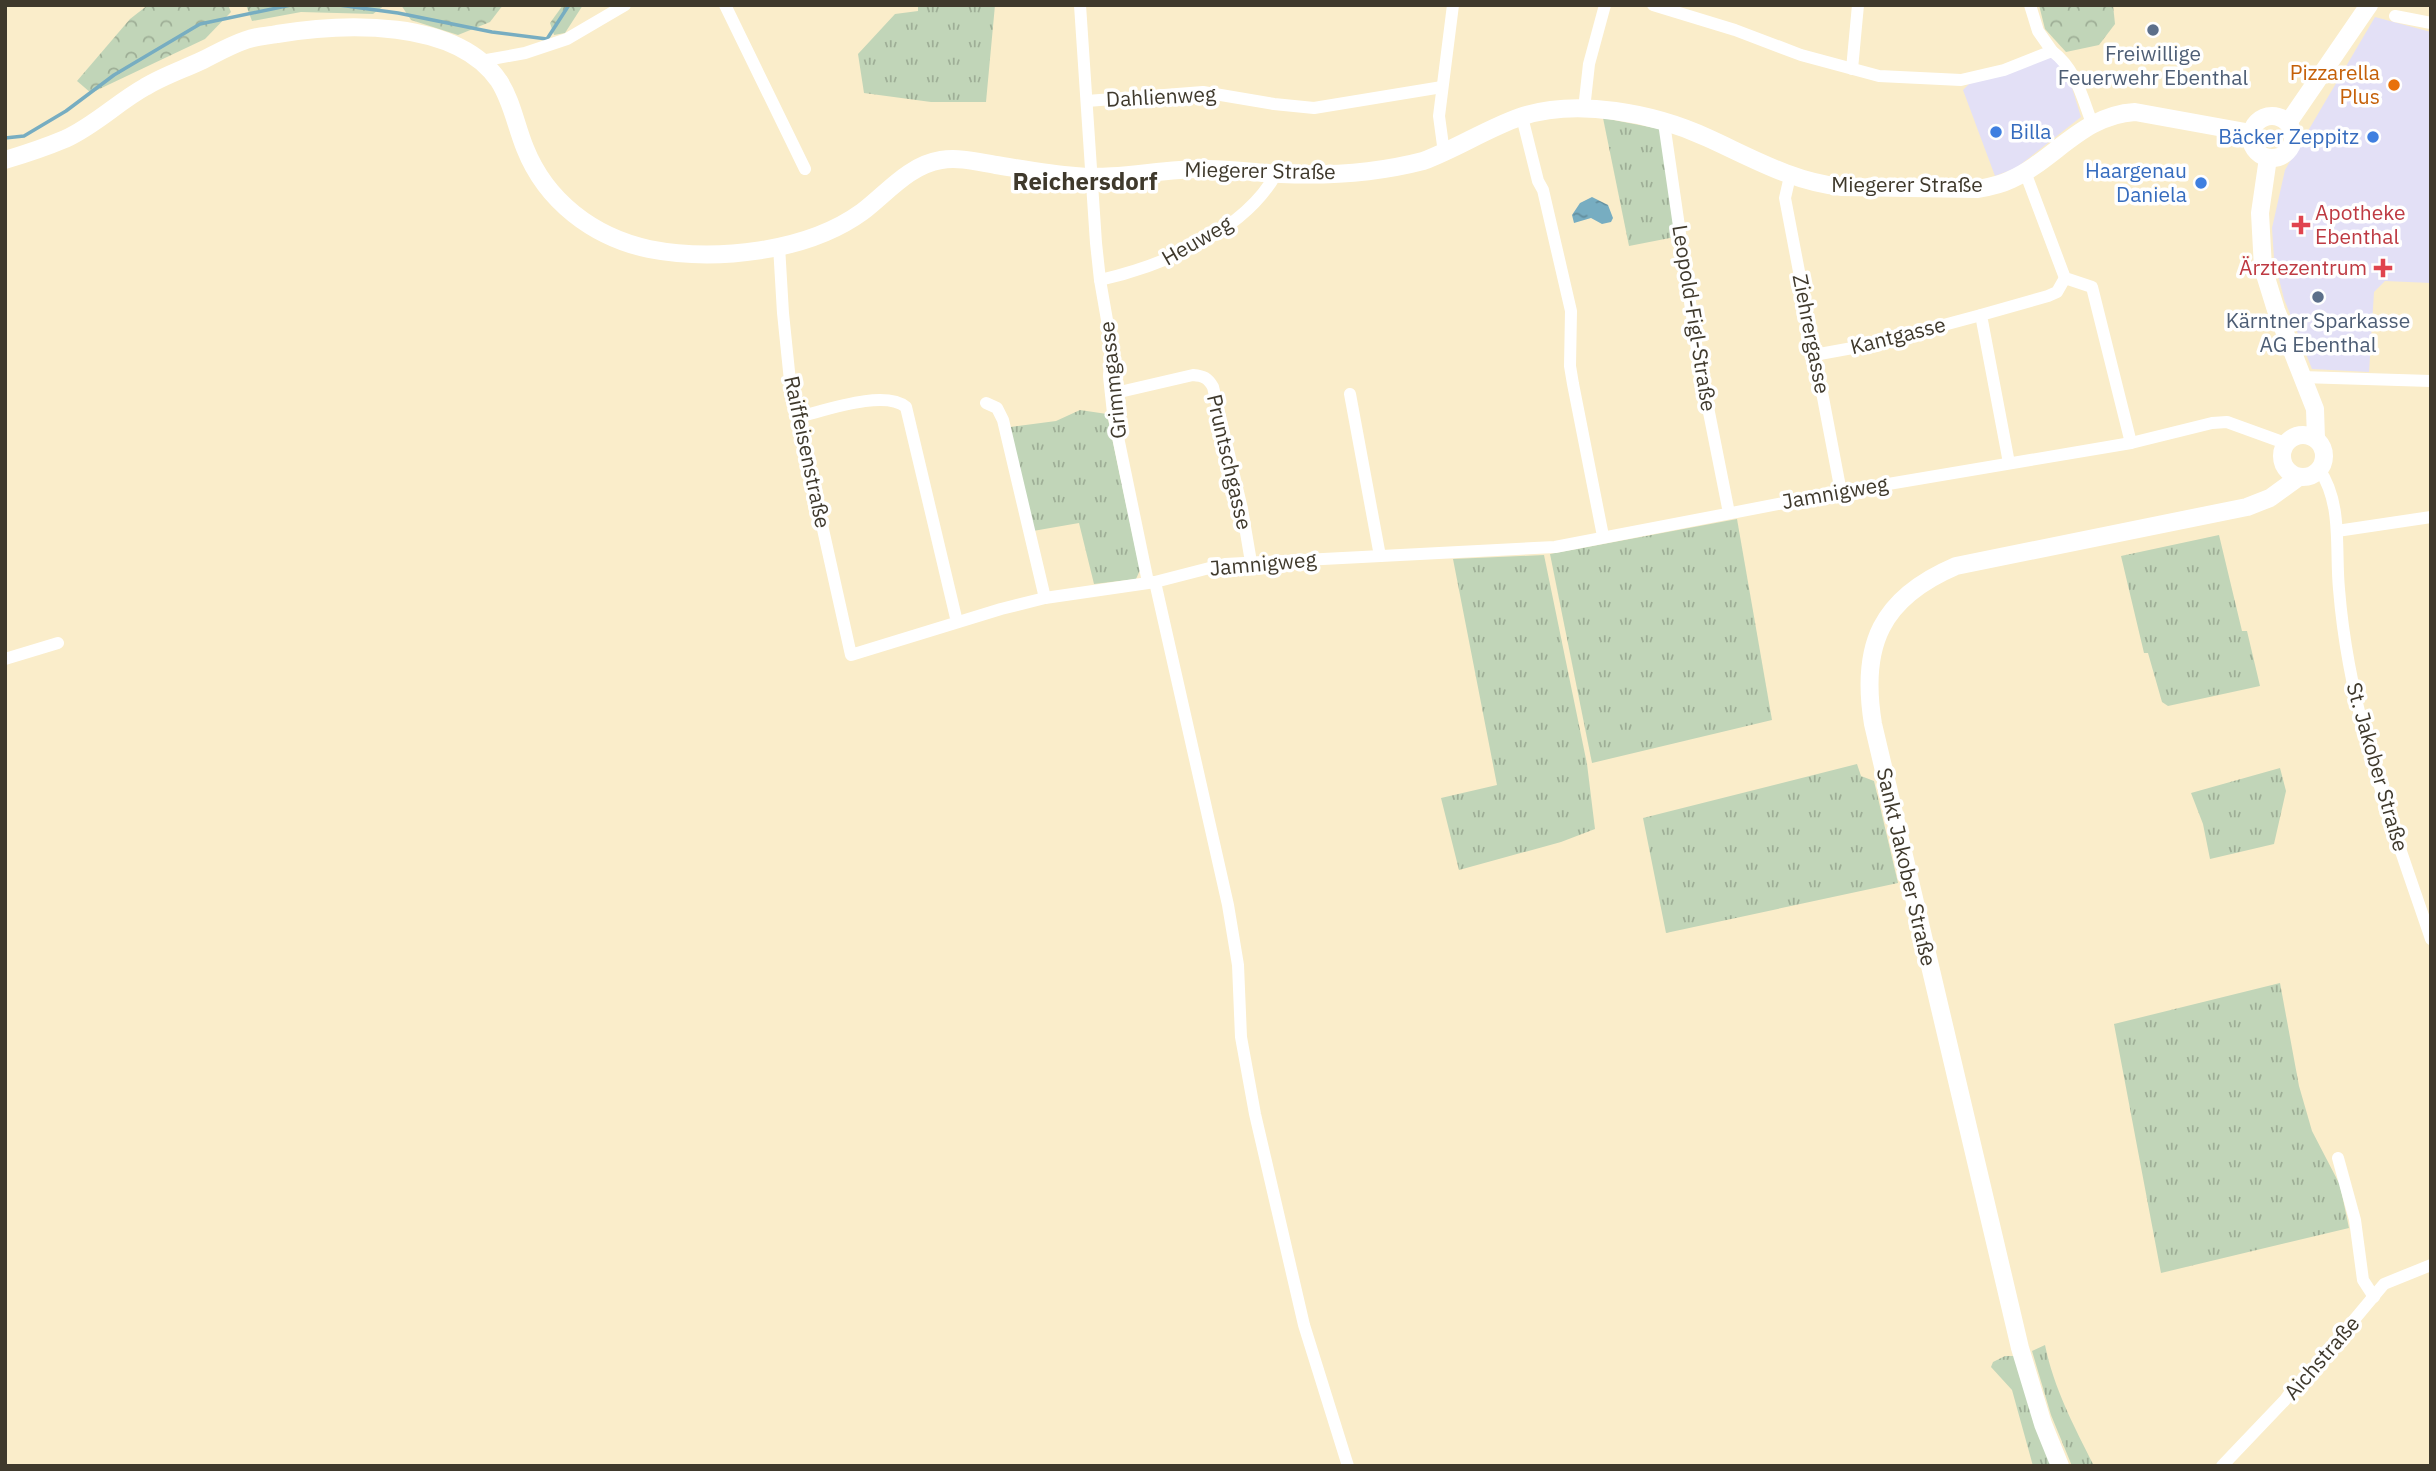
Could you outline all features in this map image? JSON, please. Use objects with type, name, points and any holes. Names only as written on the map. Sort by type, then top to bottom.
[{"type":"main road","points":[[2288,122],[2369,5]]},
{"type":"main road","name":"Miegerer Straße","points":[[5,160],[69,137],[146,86],[247,39],[317,27],[380,27],[442,40],[469,52],[481,61],[500,83],[524,147],[541,179],[564,206],[602,233],[634,246],[700,255],[724,255],[779,246],[846,223],[918,168],[939,160],[963,160],[1093,177],[1180,169],[1326,174],[1405,166],[1444,153],[1497,126],[1522,117],[1563,109],[1584,108],[1616,112],[1664,122],[1702,135],[1790,176],[1821,185],[1842,187],[1978,189],[2010,180],[2025,172],[2092,123],[2110,116],[2134,112],[2251,133]]},
{"type":"main road","points":[[2280,117],[2288,122],[2293,139],[2290,149],[2282,156],[2268,158],[2254,149],[2251,133],[2262,119],[2280,117]]},
{"type":"main road","points":[[2268,158],[2260,213],[2263,268],[2276,310],[2315,409],[2309,437]]},
{"type":"main road","points":[[2292,472],[2281,459],[2285,443],[2290,438],[2309,437]]},
{"type":"main road","points":[[2309,437],[2324,454],[2319,469]]},
{"type":"main road","name":"Sankt Jakober Straße","points":[[2060,1466],[2039,1414],[2020,1348],[1879,751],[1868,698],[1873,649],[1888,616],[1903,598],[1932,576],[1956,566],[2225,511],[2257,496],[2292,472],[2306,477],[2319,469]]},
{"type":"street","points":[[481,61],[525,53],[567,39],[625,5]]},
{"type":"street","points":[[725,5],[805,169]]},
{"type":"street","name":"Grimmgasse","points":[[1080,5],[1100,280],[1111,343],[1111,394],[1151,582],[1230,916],[1238,965],[1241,1037],[1255,1114],[1304,1325],[1348,1466]]},
{"type":"street","points":[[1444,153],[1439,128],[1453,5]]},
{"type":"street","points":[[1584,108],[1589,64],[1605,5]]},
{"type":"street","points":[[1852,69],[1858,5]]},
{"type":"street","points":[[2030,5],[2038,31],[2052,51],[2063,59],[2071,70],[2092,123]]},
{"type":"street","points":[[1661,6],[1801,55],[1879,76],[1961,80],[2004,70],[2052,51]]},
{"type":"street","points":[[2395,16],[2431,23]]},
{"type":"street","name":"Dahlienweg","points":[[1087,101],[1203,92],[1314,108],[1442,87]]},
{"type":"street","points":[[1522,117],[1538,181],[1543,190],[1571,311],[1570,366],[1603,536]]},
{"type":"street","name":"Leopold-Figl-Straße","points":[[1664,122],[1698,357],[1729,513]]},
{"type":"street","points":[[2025,172],[2065,278],[2092,287],[2131,443]]},
{"type":"street","name":"Heuweg","points":[[1100,280],[1152,266],[1222,230],[1246,211],[1271,184],[1276,174]]},
{"type":"street","name":"Ziehrergasse","points":[[1790,176],[1785,198],[1841,492]]},
{"type":"street","name":"Raiffeisenstraße","points":[[779,246],[788,367],[851,655]]},
{"type":"street","name":"Kantgasse","points":[[1815,355],[1869,345],[2048,296],[2057,292],[2065,278]]},
{"type":"street","points":[[1981,314],[2009,463]]},
{"type":"street","name":"Pruntschgasse","points":[[1111,394],[1193,375],[1209,380],[1213,387],[1242,509],[1251,562]]},
{"type":"street","points":[[2301,377],[2431,382]]},
{"type":"street","points":[[1350,394],[1380,556]]},
{"type":"street","points":[[798,417],[866,401],[897,401],[906,407],[957,622]]},
{"type":"street","points":[[986,403],[997,408],[1003,419],[1045,598]]},
{"type":"street","name":"Jamnigweg","points":[[851,655],[1045,598],[1151,582],[1226,564],[1539,549],[1841,492],[2131,443],[2227,422],[2285,443]]},
{"type":"street","name":"St. Jakober Straße","points":[[2319,469],[2330,488],[2337,531],[2342,628],[2361,728],[2431,939]]},
{"type":"street","points":[[2337,531],[2431,517]]},
{"type":"street","points":[[5,659],[58,643]]},
{"type":"street","points":[[2338,1158],[2355,1220],[2363,1280],[2374,1297]]},
{"type":"street","name":"Aichstraße","points":[[2222,1466],[2286,1400],[2384,1284],[2431,1265]]},
{"type":"shaded area","points":[[2375,17],[2431,32],[2431,283],[2385,281],[2374,292],[2369,372],[2312,369],[2284,299],[2274,259],[2272,228],[2285,170]]},
{"type":"shaded area","points":[[2054,56],[2069,78],[2081,117],[2016,168],[1995,176],[1963,90],[1969,84]]},
{"type":"green space","points":[[148,5],[228,5],[231,12],[205,39],[91,93],[77,81],[130,19]]},
{"type":"green space","points":[[246,5],[385,5],[373,14],[301,12],[252,21]]},
{"type":"green space","points":[[401,5],[503,5],[490,22],[458,35],[411,20]]},
{"type":"green space","points":[[563,5],[583,5],[565,33],[554,35],[550,23]]},
{"type":"green space","points":[[918,5],[995,5],[986,102],[931,102],[864,93],[858,54],[895,14],[918,11]]},
{"type":"green space","points":[[2039,5],[2113,5],[2115,24],[2099,45],[2066,52],[2045,29]]},
{"type":"green space","points":[[1603,118],[1660,129],[1675,237],[1629,246]]},
{"type":"green space","points":[[1080,410],[1107,414],[1140,570],[1136,579],[1094,584],[1079,523],[1033,531],[1010,427],[1056,421]]},
{"type":"green space","points":[[1737,519],[1772,720],[1592,763],[1550,554]]},
{"type":"green space","points":[[2219,535],[2242,631],[2247,631],[2260,686],[2168,706],[2162,702],[2148,653],[2144,653],[2121,556]]},
{"type":"green space","points":[[1544,555],[1587,764],[1595,829],[1561,842],[1459,870],[1441,798],[1497,785],[1453,559]]},
{"type":"green space","points":[[1857,764],[1861,776],[1874,781],[1898,883],[1666,933],[1643,818]]},
{"type":"green space","points":[[2280,768],[2286,791],[2274,844],[2210,859],[2203,824],[2191,793]]},
{"type":"green space","points":[[2280,983],[2299,1086],[2312,1131],[2340,1185],[2349,1228],[2161,1273],[2114,1024]]},
{"type":"green space","points":[[2045,1345],[2059,1392],[2094,1466],[2072,1466],[2051,1415],[2032,1351]]},
{"type":"green space","points":[[2005,1356],[2014,1356],[2053,1466],[2033,1466],[2012,1390],[1991,1367],[1993,1362]]},
{"type":"water","points":[[1592,197],[1608,205],[1613,218],[1611,222],[1602,224],[1591,218],[1574,223],[1572,215],[1580,203]]},
{"type":"waterway","points":[[5,138],[24,136],[66,111],[114,75],[200,24],[291,5]]},
{"type":"waterway","points":[[339,5],[547,39],[569,5]]},
{"type":"place","name":"Freiwillige Feuerwehr Ebenthal","points":[[2153,30]]},
{"type":"place","name":"Pizzarella Plus","points":[[2394,85]]},
{"type":"place","name":"Billa","points":[[1996,132]]},
{"type":"place","name":"Bäcker Zeppitz","points":[[2373,137]]},
{"type":"place","name":"Haargenau Daniela","points":[[2201,183]]},
{"type":"place","name":"Apotheke Ebenthal","points":[[2301,225]]},
{"type":"place","name":"Ärztezentrum","points":[[2383,268]]},
{"type":"place","name":"Kärntner Sparkasse AG Ebenthal","points":[[2318,297]]},
{"type":"district","name":"Reichersdorf","points":[[1085,182]]}]
